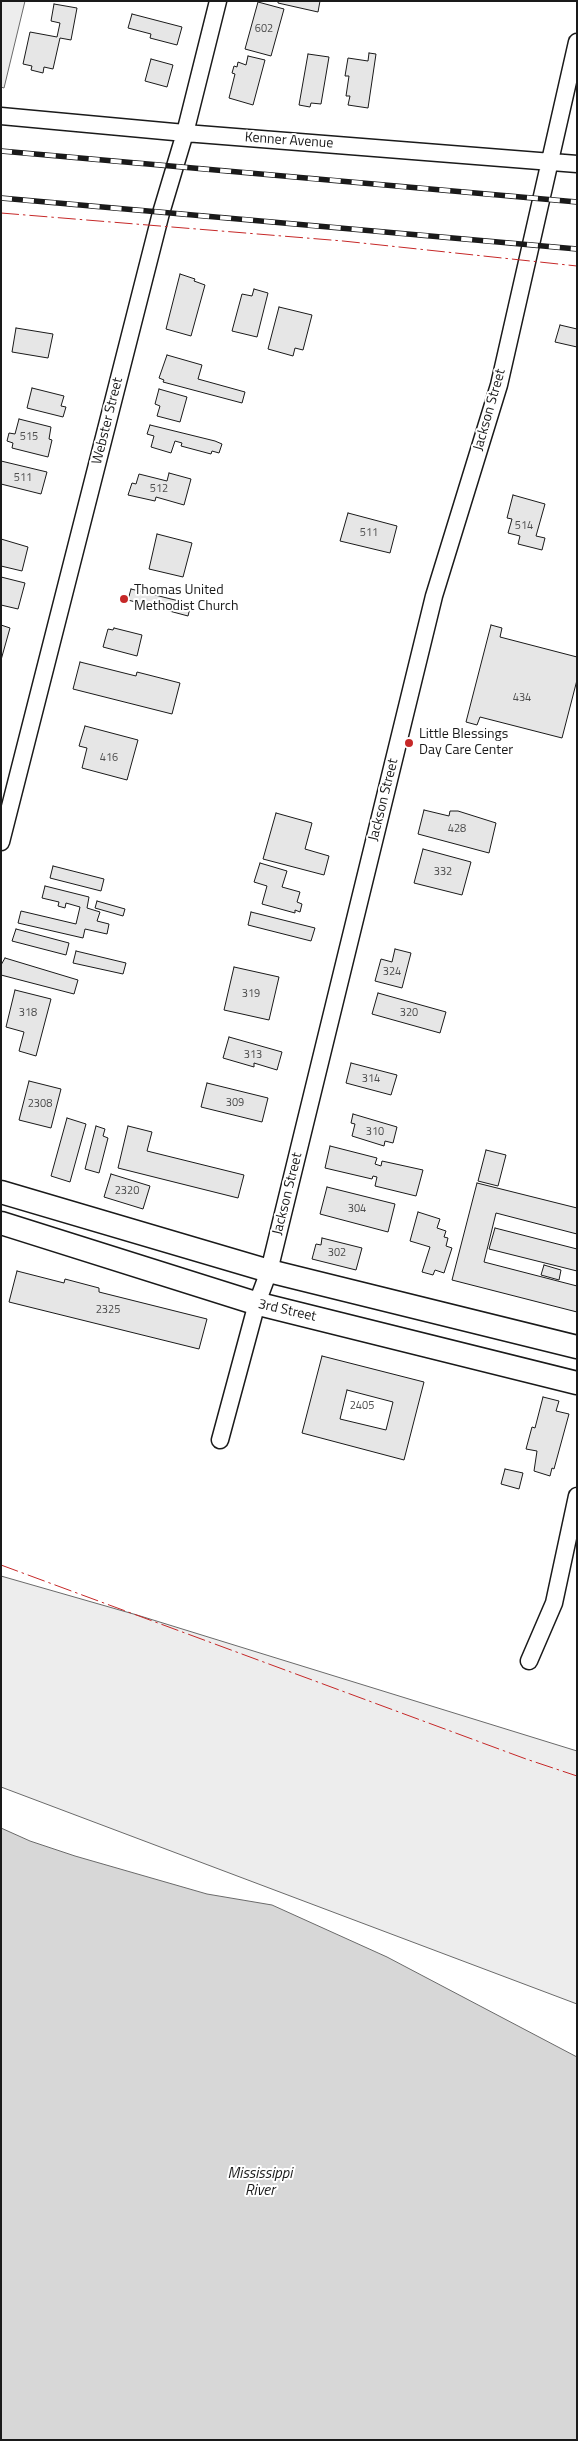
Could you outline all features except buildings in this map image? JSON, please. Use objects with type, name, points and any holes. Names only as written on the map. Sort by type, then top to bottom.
[{"type":"main road","points":[[1,1192],[269,1271],[577,1346]]},
{"type":"main road","name":"3rd Street","points":[[1,1223],[258,1303],[577,1383]]},
{"type":"street","name":"Webster Street","points":[[1,842],[158,222],[185,133],[218,1]]},
{"type":"street","name":"Jackson Street","points":[[220,1440],[258,1303],[269,1271],[434,596],[499,386],[577,42]]},
{"type":"street","name":"Kenner Avenue","points":[[1,116],[185,133],[577,164]]},
{"type":"street","points":[[528,1661],[554,1603],[577,1496]]},
{"type":"shaded area","points":[[1,1],[25,1],[4,88],[1,87]]},
{"type":"shaded area","points":[[1,1576],[137,1615],[577,1751],[577,2004],[1,1787]]},
{"type":"water","name":"Mississippi River","points":[[1,1828],[30,1841],[75,1856],[207,1894],[272,1905],[387,1957],[577,2057],[577,2440],[1,2440]]},
{"type":"railway","points":[[1,151],[577,202]]},
{"type":"railway","points":[[1,198],[577,249]]},
{"type":"power","points":[[1,213],[343,241],[577,266]]},
{"type":"power","points":[[1,1565],[526,1759],[577,1776]]},
{"type":"place","name":"Thomas United Methodist Church","points":[[124,599]]},
{"type":"place","name":"Little Blessings Day Care Center","points":[[409,743]]}]
